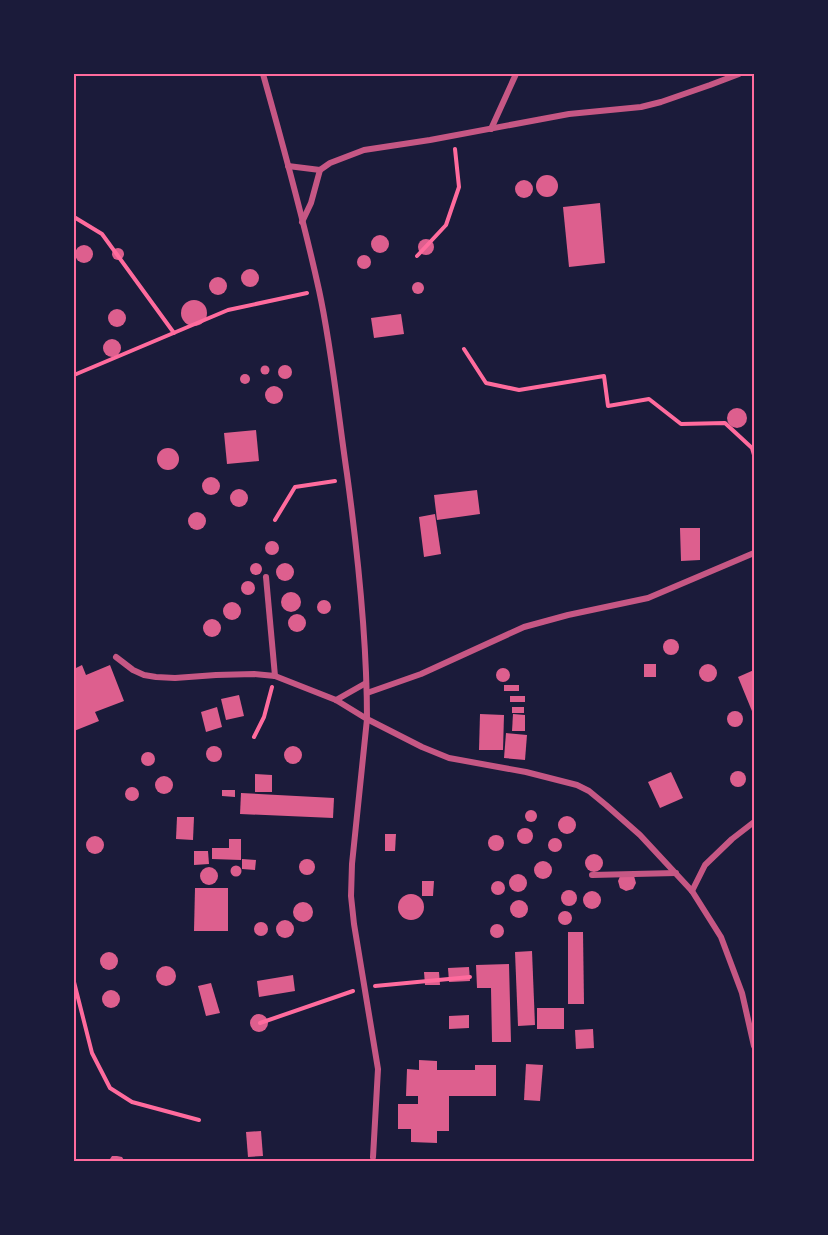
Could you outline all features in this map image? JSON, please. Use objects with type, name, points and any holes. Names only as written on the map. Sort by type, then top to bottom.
[{"type":"street","points":[[263,74],[319,291],[328,339],[354,526],[365,638],[367,693],[351,896],[378,1069],[373,1157]]},
{"type":"street","points":[[491,129],[516,74]]},
{"type":"street","points":[[302,222],[321,170],[330,163],[364,150],[569,114],[641,107],[739,74]]},
{"type":"street","points":[[288,166],[321,170]]},
{"type":"street","points":[[367,693],[421,674],[524,627],[648,598],[754,553]]},
{"type":"street","points":[[266,577],[275,676]]},
{"type":"street","points":[[116,657],[144,675],[175,678],[244,674],[275,676],[336,700],[366,719],[449,758],[526,772],[578,785],[589,791],[640,835],[692,891],[721,937],[742,993],[754,1046]]},
{"type":"street","points":[[336,700],[366,683]]},
{"type":"street","points":[[692,891],[705,865],[754,822]]},
{"type":"street","points":[[592,875],[676,873]]},
{"type":"path","points":[[417,256],[446,225],[459,187],[453,136]]},
{"type":"path","points":[[74,217],[102,234],[174,333]]},
{"type":"path","points":[[74,375],[228,310],[319,291]]},
{"type":"path","points":[[464,350],[486,383],[519,390],[604,376],[608,406],[649,399],[681,424],[725,423],[752,448],[754,455]]},
{"type":"path","points":[[275,520],[295,487],[337,481]]},
{"type":"path","points":[[254,737],[264,717],[275,676]]},
{"type":"path","points":[[74,982],[92,1053],[110,1088],[132,1102],[199,1120]]},
{"type":"building","points":[[547,175],[555,178],[558,186],[555,194],[547,197],[539,194],[536,186],[539,178]]},
{"type":"building","points":[[524,180],[530,183],[533,189],[530,195],[524,198],[518,195],[515,189],[518,183]]},
{"type":"building","points":[[600,203],[605,263],[569,267],[563,207]]},
{"type":"building","points":[[380,235],[386,238],[389,244],[386,250],[380,253],[374,250],[371,244],[374,238]]},
{"type":"building","points":[[426,239],[434,247],[426,255],[418,247]]},
{"type":"building","points":[[84,245],[90,248],[93,254],[90,260],[84,263],[78,260],[75,254],[78,248]]},
{"type":"building","points":[[118,248],[124,254],[118,260],[112,254]]},
{"type":"building","points":[[364,255],[369,257],[371,262],[369,267],[364,269],[359,267],[357,262],[359,257]]},
{"type":"building","points":[[250,269],[256,272],[259,278],[256,284],[250,287],[244,284],[241,278],[244,272]]},
{"type":"building","points":[[218,277],[224,280],[227,286],[224,292],[218,295],[212,292],[209,286],[212,280]]},
{"type":"building","points":[[420,282],[424,288],[420,294],[416,294],[412,286]]},
{"type":"building","points":[[194,300],[203,304],[207,313],[203,322],[194,326],[185,322],[181,313],[185,304]]},
{"type":"building","points":[[117,309],[125,314],[126,318],[121,326],[117,327],[109,322],[108,318],[113,310]]},
{"type":"building","points":[[401,314],[404,334],[374,338],[371,318]]},
{"type":"building","points":[[108,339],[116,339],[121,344],[119,355],[108,357],[103,352],[103,344]]},
{"type":"building","points":[[265,365],[270,370],[265,375],[260,370]]},
{"type":"building","points":[[285,365],[290,367],[292,372],[290,377],[285,379],[280,377],[278,372],[280,367]]},
{"type":"building","points":[[245,374],[249,375],[249,383],[245,384],[241,383],[240,379],[241,375]]},
{"type":"building","points":[[274,386],[280,389],[283,395],[280,401],[274,404],[268,401],[265,395],[268,389]]},
{"type":"building","points":[[737,408],[744,411],[747,418],[744,425],[737,428],[730,425],[727,418],[730,411]]},
{"type":"building","points":[[256,430],[259,461],[227,464],[224,433]]},
{"type":"building","points":[[168,448],[176,451],[179,459],[176,467],[168,470],[160,467],[157,459],[160,451]]},
{"type":"building","points":[[211,477],[217,480],[220,486],[217,492],[211,495],[205,492],[202,486],[205,480]]},
{"type":"building","points":[[239,489],[245,492],[248,498],[245,504],[239,507],[233,504],[230,498],[233,492]]},
{"type":"building","points":[[477,490],[480,514],[437,520],[434,495]]},
{"type":"building","points":[[197,512],[203,515],[206,521],[203,527],[197,530],[191,527],[188,521],[191,515]]},
{"type":"building","points":[[435,514],[441,554],[424,557],[419,517]]},
{"type":"building","points":[[680,528],[700,528],[700,560],[681,561]]},
{"type":"building","points":[[269,541],[275,541],[279,548],[275,555],[269,555],[265,551],[265,545]]},
{"type":"building","points":[[258,563],[262,569],[258,575],[254,575],[250,567]]},
{"type":"building","points":[[281,563],[289,563],[294,568],[292,579],[281,581],[276,576],[276,568]]},
{"type":"building","points":[[248,581],[253,583],[255,588],[253,593],[248,595],[243,593],[241,588],[243,583]]},
{"type":"building","points":[[291,592],[298,595],[301,602],[298,609],[291,612],[284,609],[281,602],[284,595]]},
{"type":"building","points":[[321,600],[327,600],[331,607],[327,614],[321,614],[317,610],[317,604]]},
{"type":"building","points":[[232,602],[238,605],[241,611],[238,617],[232,620],[226,617],[223,611],[226,605]]},
{"type":"building","points":[[297,614],[303,617],[306,623],[303,629],[297,632],[291,629],[288,623],[291,617]]},
{"type":"building","points":[[212,619],[218,622],[221,628],[218,634],[212,637],[206,634],[203,628],[206,622]]},
{"type":"building","points":[[671,639],[677,641],[679,647],[677,653],[671,655],[665,653],[663,647],[665,641]]},
{"type":"building","points":[[644,664],[656,664],[656,677],[644,677]]},
{"type":"building","points":[[708,664],[714,667],[717,673],[714,679],[708,682],[702,679],[699,673],[702,667]]},
{"type":"building","points":[[82,665],[86,675],[110,665],[124,701],[95,712],[99,721],[74,731],[74,669]]},
{"type":"building","points":[[500,668],[506,668],[510,675],[506,682],[500,682],[496,678],[496,672]]},
{"type":"building","points":[[754,670],[754,716],[738,677]]},
{"type":"building","points":[[504,685],[519,685],[519,691],[504,691]]},
{"type":"building","points":[[239,695],[244,716],[226,720],[221,699]]},
{"type":"building","points":[[510,696],[525,696],[525,702],[510,702]]},
{"type":"building","points":[[217,707],[222,727],[206,732],[201,712]]},
{"type":"building","points":[[512,707],[524,707],[524,713],[512,713]]},
{"type":"building","points":[[735,711],[741,713],[743,719],[741,725],[735,727],[729,725],[727,719],[729,713]]},
{"type":"building","points":[[480,714],[504,715],[503,750],[479,750]]},
{"type":"building","points":[[513,714],[525,715],[525,731],[512,731]]},
{"type":"building","points":[[506,733],[527,735],[525,760],[504,758]]},
{"type":"building","points":[[211,746],[217,746],[222,754],[220,760],[211,762],[206,757],[206,751]]},
{"type":"building","points":[[293,746],[299,749],[302,755],[299,761],[293,764],[287,761],[284,755],[287,749]]},
{"type":"building","points":[[148,752],[153,754],[155,759],[153,764],[148,766],[143,764],[141,759],[143,754]]},
{"type":"building","points":[[738,771],[744,773],[746,779],[744,785],[738,787],[732,785],[730,779],[732,773]]},
{"type":"building","points":[[671,772],[683,798],[660,808],[648,782]]},
{"type":"building","points":[[255,774],[272,775],[272,792],[255,792]]},
{"type":"building","points":[[164,776],[170,779],[173,785],[170,791],[164,794],[158,791],[155,785],[158,779]]},
{"type":"building","points":[[132,787],[137,789],[139,794],[137,799],[132,801],[127,799],[125,794],[127,789]]},
{"type":"building","points":[[222,790],[235,790],[235,797],[222,796]]},
{"type":"building","points":[[241,793],[334,798],[333,818],[240,814]]},
{"type":"building","points":[[533,810],[537,816],[533,822],[529,822],[525,814]]},
{"type":"building","points":[[567,816],[573,819],[576,825],[573,831],[567,834],[561,831],[558,825],[561,819]]},
{"type":"building","points":[[177,817],[194,817],[193,840],[176,839]]},
{"type":"building","points":[[525,828],[531,830],[533,836],[531,842],[525,844],[519,842],[517,836],[519,830]]},
{"type":"building","points":[[385,834],[396,834],[395,851],[385,851]]},
{"type":"building","points":[[496,835],[504,843],[496,851],[488,843]]},
{"type":"building","points":[[95,836],[101,839],[104,845],[101,851],[95,854],[89,851],[86,845],[89,839]]},
{"type":"building","points":[[555,838],[560,840],[562,845],[560,850],[555,852],[550,850],[548,845],[550,840]]},
{"type":"building","points":[[229,839],[241,839],[241,860],[212,859],[212,848],[229,848]]},
{"type":"building","points":[[194,851],[208,851],[209,864],[194,865]]},
{"type":"building","points":[[594,854],[600,857],[603,863],[600,869],[594,872],[588,869],[585,863],[588,857]]},
{"type":"building","points":[[242,859],[256,860],[255,870],[242,869]]},
{"type":"building","points":[[304,859],[310,859],[315,867],[313,873],[304,875],[299,870],[299,864]]},
{"type":"building","points":[[543,861],[549,864],[552,870],[549,876],[543,879],[537,876],[534,870],[537,864]]},
{"type":"building","points":[[236,865],[242,871],[236,877],[230,871]]},
{"type":"building","points":[[209,867],[215,870],[218,876],[215,882],[209,885],[203,882],[200,876],[203,870]]},
{"type":"building","points":[[518,874],[524,877],[527,883],[524,889],[518,892],[512,889],[509,883],[512,877]]},
{"type":"building","points":[[621,874],[634,876],[636,883],[633,889],[626,891],[620,888],[618,881]]},
{"type":"building","points":[[422,881],[434,881],[433,896],[422,896]]},
{"type":"building","points":[[498,881],[503,883],[505,888],[503,893],[498,895],[493,893],[491,888],[493,883]]},
{"type":"building","points":[[195,888],[228,888],[228,931],[194,931]]},
{"type":"building","points":[[569,890],[577,898],[569,906],[561,898]]},
{"type":"building","points":[[592,891],[598,894],[601,900],[598,906],[592,909],[586,906],[583,900],[586,894]]},
{"type":"building","points":[[411,894],[420,898],[424,907],[420,916],[411,920],[402,916],[398,907],[402,898]]},
{"type":"building","points":[[519,900],[525,903],[528,909],[525,915],[519,918],[513,915],[510,909],[513,903]]},
{"type":"building","points":[[303,902],[310,905],[313,912],[310,919],[303,922],[296,919],[293,912],[296,905]]},
{"type":"building","points":[[565,911],[570,913],[572,918],[570,923],[565,925],[560,923],[558,918],[560,913]]},
{"type":"building","points":[[285,920],[291,923],[294,929],[291,935],[285,938],[279,935],[276,929],[279,923]]},
{"type":"building","points":[[258,922],[264,922],[268,929],[264,936],[258,936],[254,932],[254,926]]},
{"type":"building","points":[[494,924],[500,924],[504,931],[500,938],[494,938],[490,934],[490,928]]},
{"type":"building","points":[[568,932],[583,932],[584,1004],[568,1004]]},
{"type":"building","points":[[532,951],[535,1025],[518,1026],[515,952]]},
{"type":"building","points":[[109,952],[115,955],[118,961],[115,967],[109,970],[103,967],[100,961],[103,955]]},
{"type":"building","points":[[509,964],[511,1042],[492,1042],[491,988],[477,988],[476,965]]},
{"type":"building","points":[[166,966],[173,969],[176,976],[173,983],[166,986],[159,983],[156,976],[159,969]]},
{"type":"building","points":[[469,967],[470,981],[449,982],[448,968]]},
{"type":"building","points":[[424,972],[439,972],[440,985],[425,985]]},
{"type":"building","points":[[293,975],[295,991],[259,997],[257,981]]},
{"type":"building","points":[[211,983],[220,1013],[206,1016],[198,986]]},
{"type":"building","points":[[107,990],[115,990],[120,995],[118,1006],[107,1008],[102,1003],[102,995]]},
{"type":"building","points":[[537,1008],[564,1008],[564,1029],[537,1029]]},
{"type":"building","points":[[259,1014],[265,1017],[268,1023],[265,1029],[259,1032],[253,1029],[250,1023],[253,1017]]},
{"type":"building","points":[[469,1015],[469,1028],[449,1029],[449,1016]]},
{"type":"building","points":[[593,1029],[594,1048],[576,1049],[575,1030]]},
{"type":"building","points":[[419,1060],[437,1061],[437,1070],[475,1070],[475,1065],[496,1065],[496,1096],[449,1096],[449,1131],[437,1131],[437,1143],[411,1142],[411,1129],[398,1129],[398,1104],[418,1104],[418,1096],[406,1096],[407,1069],[419,1070]]},
{"type":"building","points":[[526,1064],[543,1065],[540,1101],[524,1100]]},
{"type":"building","points":[[261,1131],[263,1156],[248,1157],[246,1132]]},
{"type":"building","points":[[112,1156],[122,1157],[125,1162],[108,1162]]}]
